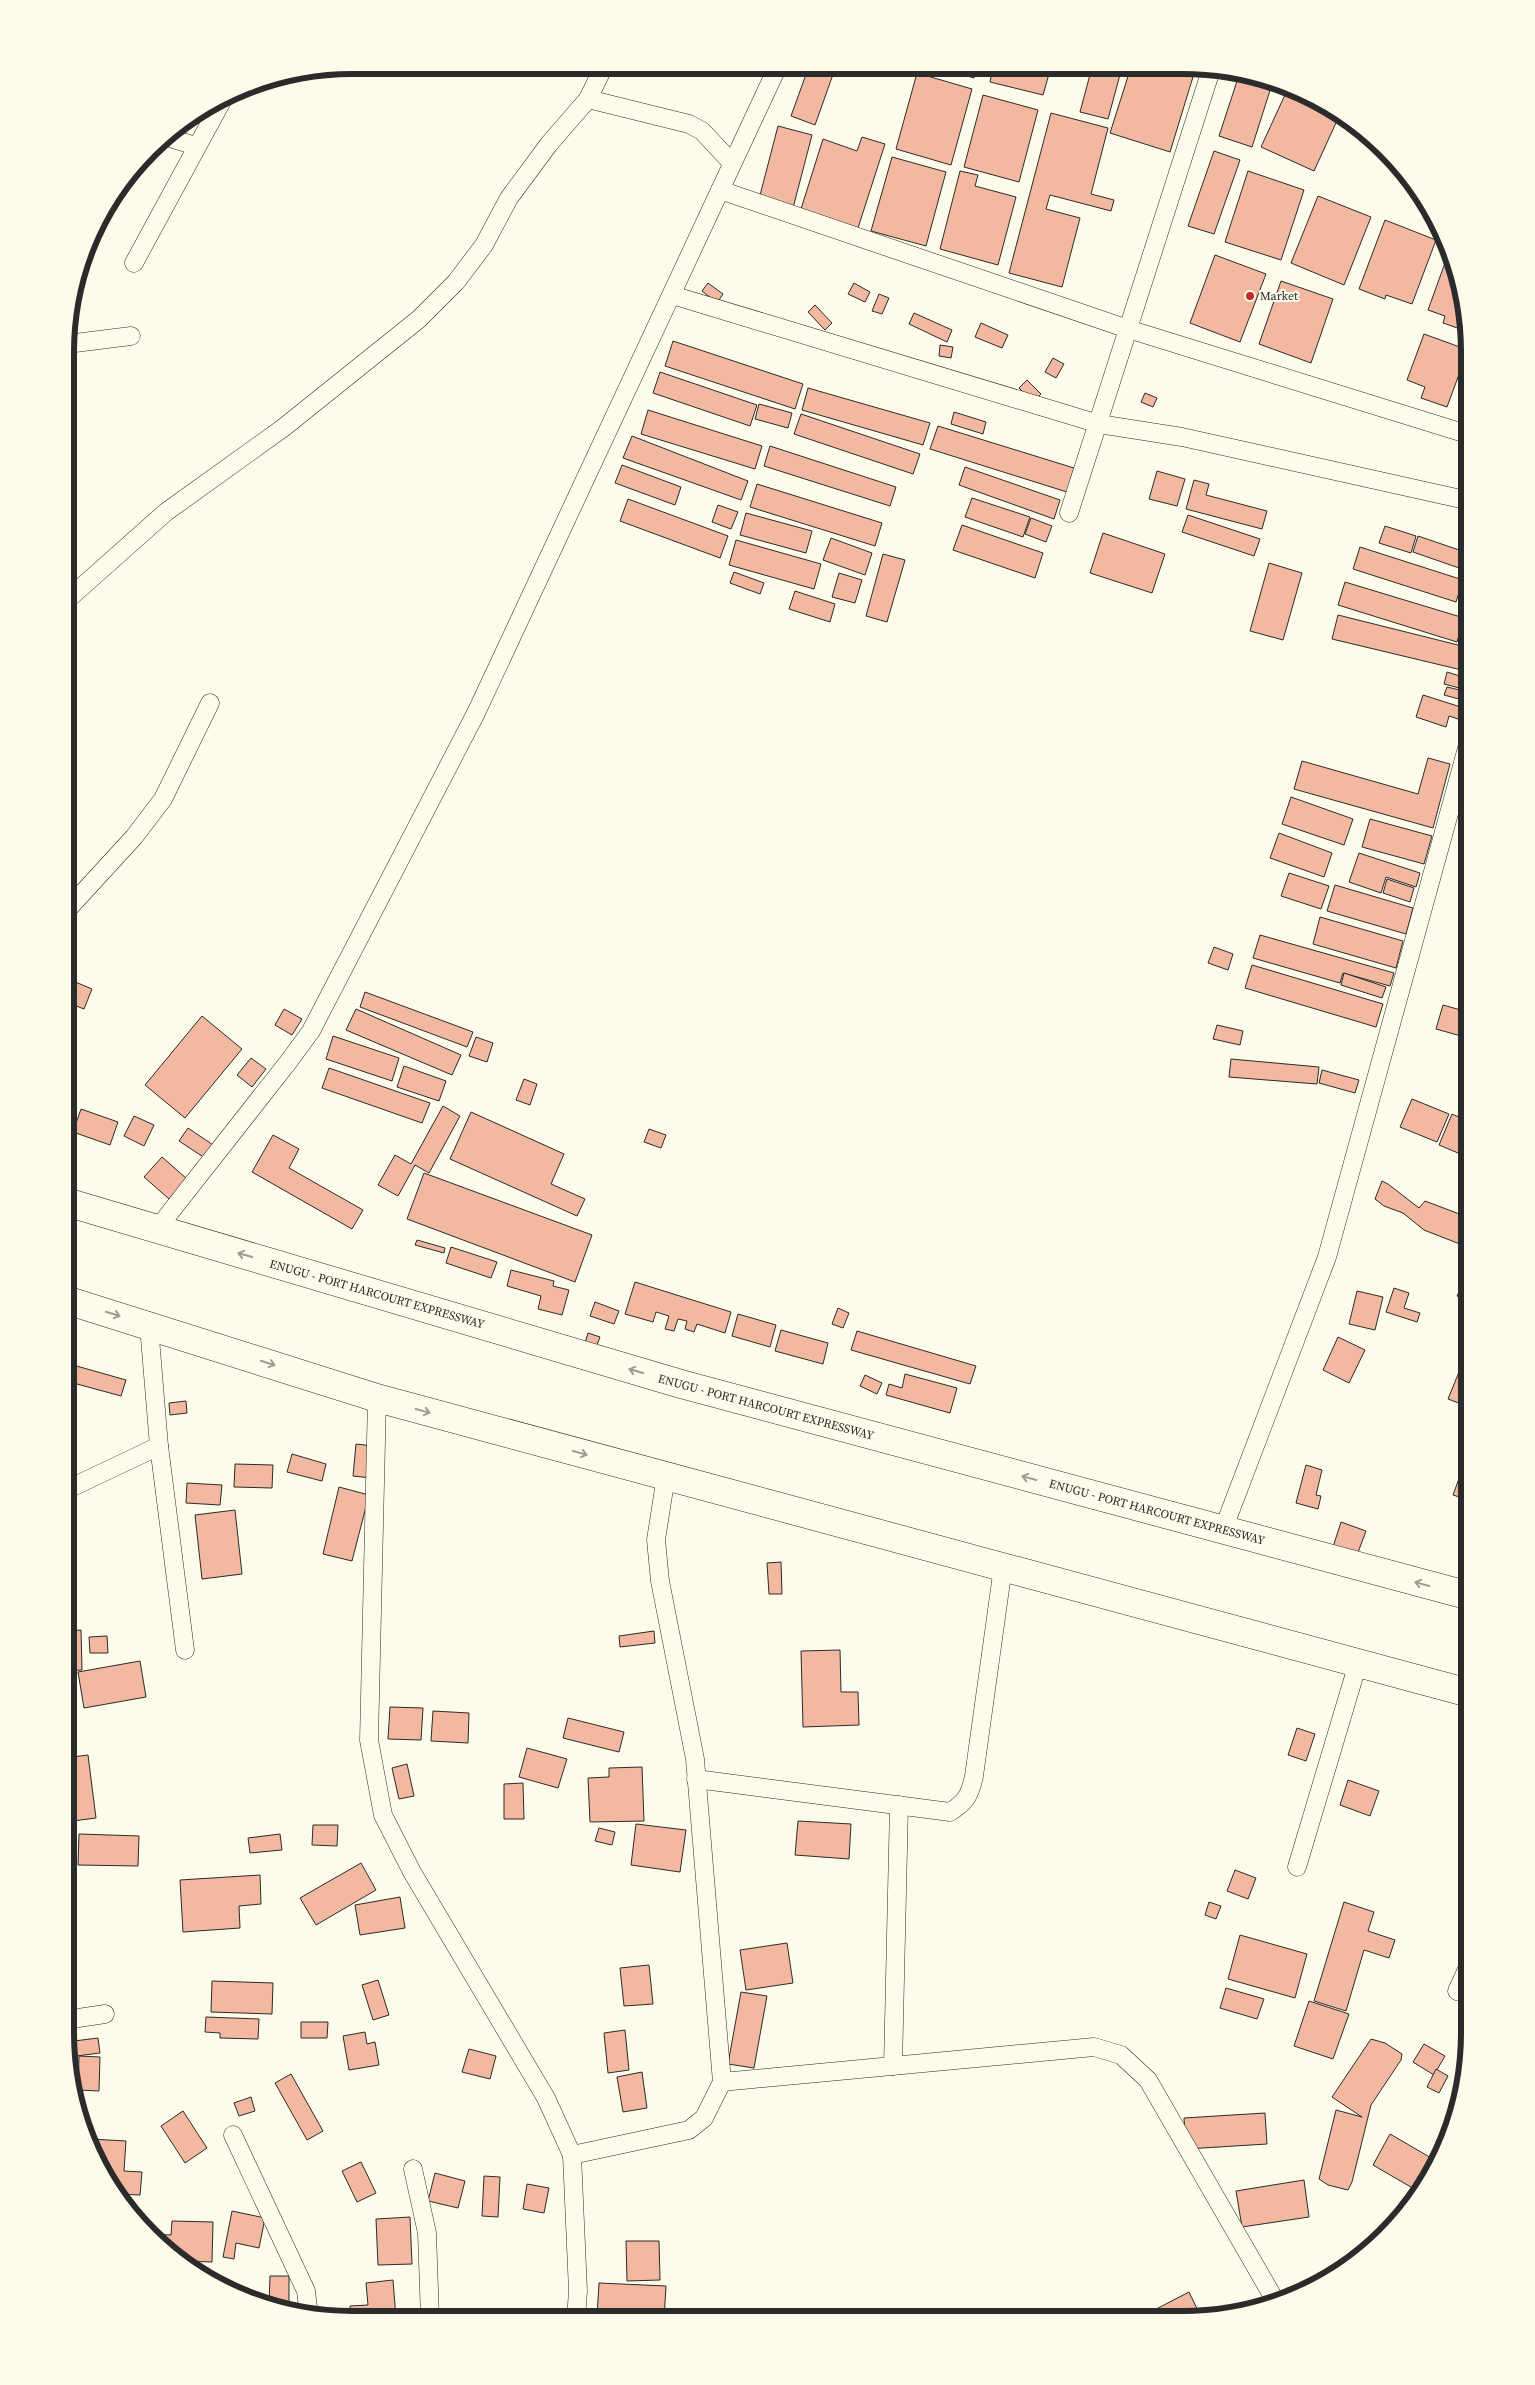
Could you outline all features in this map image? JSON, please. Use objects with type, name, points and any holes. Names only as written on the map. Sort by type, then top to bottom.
[{"type":"highway","name":"ENUGU - PORT HARCOURT EXPRESSWAY","points":[[74,1204],[681,1384],[1461,1594]]},
{"type":"highway","points":[[74,1303],[377,1398],[1461,1691]]},
{"type":"street","points":[[74,594],[166,512],[282,428],[419,319],[456,282],[484,245],[509,198],[549,144],[588,99],[600,74]]},
{"type":"street","points":[[156,1229],[289,1062],[310,1031],[476,713],[774,74]]},
{"type":"street","points":[[1069,513],[1210,75]]},
{"type":"street","points":[[588,99],[689,124],[702,131],[732,163]]},
{"type":"street","points":[[134,263],[218,108]]},
{"type":"street","points":[[173,139],[196,146]]},
{"type":"street","points":[[720,190],[1128,329],[1461,431]]},
{"type":"street","points":[[672,295],[1099,424],[1182,437],[1461,499]]},
{"type":"street","points":[[74,343],[131,336]]},
{"type":"street","points":[[74,902],[134,838],[163,799],[210,703]]},
{"type":"street","points":[[1224,1530],[1327,1257],[1461,770]]},
{"type":"street","points":[[149,1326],[160,1446],[185,1650]]},
{"type":"street","points":[[377,1398],[369,1740],[383,1814],[412,1872],[546,2098],[572,2155],[578,2291],[577,2311]]},
{"type":"street","points":[[74,1486],[160,1446]]},
{"type":"street","points":[[572,2155],[689,2130],[704,2118],[722,2082],[695,1759],[660,1581],[656,1540],[666,1476]]},
{"type":"street","points":[[696,1779],[950,1812],[964,1803],[971,1789],[1003,1567]]},
{"type":"street","points":[[1297,1867],[1358,1663]]},
{"type":"street","points":[[893,2066],[899,1805]]},
{"type":"street","points":[[1457,1991],[1461,1982]]},
{"type":"street","points":[[74,2019],[104,2014]]},
{"type":"street","points":[[722,2082],[1094,2047],[1120,2055],[1148,2080],[1273,2297]]},
{"type":"street","points":[[232,2135],[306,2291],[308,2308]]},
{"type":"street","points":[[413,2169],[427,2233],[430,2311]]},
{"type":"building","points":[[806,74],[833,74],[815,125],[791,116]]},
{"type":"building","points":[[917,74],[972,89],[951,165],[896,149]]},
{"type":"building","points":[[961,74],[975,74],[974,78]]},
{"type":"building","points":[[992,74],[1049,74],[1043,95],[990,82]]},
{"type":"building","points":[[1090,74],[1120,74],[1108,119],[1080,112]]},
{"type":"building","points":[[1129,74],[1194,74],[1170,152],[1110,133]]},
{"type":"building","points":[[1238,79],[1271,87],[1252,147],[1219,136]]},
{"type":"building","points":[[1286,93],[1306,102],[1337,120],[1314,171],[1261,147]]},
{"type":"building","points":[[983,95],[1038,110],[1019,182],[964,167]]},
{"type":"building","points":[[1051,113],[1108,128],[1091,194],[1114,200],[1111,211],[1050,195],[1046,209],[1080,218],[1062,287],[1009,273]]},
{"type":"building","points":[[778,126],[812,135],[793,208],[759,199]]},
{"type":"building","points":[[862,137],[885,144],[858,228],[801,209],[823,139],[857,151]]},
{"type":"building","points":[[1214,151],[1240,160],[1214,234],[1188,226]]},
{"type":"building","points":[[892,157],[946,172],[926,246],[871,231]]},
{"type":"building","points":[[960,171],[978,175],[975,186],[1016,197],[998,265],[940,249]]},
{"type":"building","points":[[1248,171],[1304,190],[1281,260],[1225,242]]},
{"type":"building","points":[[1318,196],[1371,217],[1344,285],[1291,263]]},
{"type":"building","points":[[1385,220],[1436,240],[1412,304],[1386,295],[1385,299],[1359,289]]},
{"type":"building","points":[[1215,255],[1266,274],[1240,342],[1190,323]]},
{"type":"building","points":[[1446,260],[1456,297],[1461,329],[1443,323],[1445,316],[1428,310]]},
{"type":"building","points":[[1281,281],[1333,299],[1311,363],[1259,344]]},
{"type":"building","points":[[708,283],[723,294],[717,303],[702,291]]},
{"type":"building","points":[[854,283],[870,292],[865,302],[848,294]]},
{"type":"building","points":[[879,294],[889,298],[882,314],[872,311]]},
{"type":"building","points":[[815,305],[832,323],[825,330],[808,312]]},
{"type":"building","points":[[914,313],[952,330],[947,342],[909,324]]},
{"type":"building","points":[[981,323],[1008,335],[1002,348],[975,337]]},
{"type":"building","points":[[1424,334],[1461,347],[1461,369],[1447,407],[1421,398],[1425,387],[1407,380]]},
{"type":"building","points":[[673,341],[803,384],[795,409],[665,366]]},
{"type":"building","points":[[940,345],[953,347],[951,358],[939,356]]},
{"type":"building","points":[[1053,358],[1064,364],[1056,378],[1045,372]]},
{"type":"building","points":[[660,372],[757,405],[750,426],[653,393]]},
{"type":"building","points":[[1027,380],[1041,394],[1033,402],[1019,388]]},
{"type":"building","points":[[808,388],[930,423],[923,445],[802,410]]},
{"type":"building","points":[[1145,393],[1157,398],[1153,407],[1141,402]]},
{"type":"building","points":[[759,404],[792,413],[788,428],[755,419]]},
{"type":"building","points":[[648,410],[762,446],[755,469],[641,434]]},
{"type":"building","points":[[954,412],[986,422],[983,434],[951,424]]},
{"type":"building","points":[[801,414],[920,454],[913,474],[794,434]]},
{"type":"building","points":[[938,426],[1074,468],[1067,492],[930,449]]},
{"type":"building","points":[[632,436],[748,481],[741,500],[623,458]]},
{"type":"building","points":[[770,446],[896,487],[890,506],[764,466]]},
{"type":"building","points":[[622,465],[681,487],[675,505],[615,483]]},
{"type":"building","points":[[965,467],[1060,500],[1054,519],[959,485]]},
{"type":"building","points":[[1157,471],[1185,479],[1177,506],[1149,499]]},
{"type":"building","points":[[1194,480],[1209,484],[1206,495],[1267,511],[1262,529],[1186,509]]},
{"type":"building","points":[[757,484],[882,523],[875,546],[750,507]]},
{"type":"building","points":[[972,498],[1030,517],[1023,537],[965,517]]},
{"type":"building","points":[[628,499],[728,536],[720,558],[620,521]]},
{"type":"building","points":[[718,505],[738,512],[731,529],[712,522]]},
{"type":"building","points":[[746,513],[812,531],[806,553],[740,535]]},
{"type":"building","points":[[1188,515],[1260,539],[1254,556],[1182,532]]},
{"type":"building","points":[[1031,518],[1052,526],[1046,542],[1025,534]]},
{"type":"building","points":[[962,525],[1043,553],[1035,578],[953,550]]},
{"type":"building","points":[[1385,526],[1416,536],[1411,553],[1379,543]]},
{"type":"building","points":[[1103,533],[1165,554],[1152,593],[1090,573]]},
{"type":"building","points":[[1418,536],[1461,551],[1461,569],[1413,552]]},
{"type":"building","points":[[831,538],[872,553],[865,575],[823,560]]},
{"type":"building","points":[[736,540],[821,564],[814,589],[729,565]]},
{"type":"building","points":[[1360,547],[1461,579],[1461,586],[1456,602],[1353,569]]},
{"type":"building","points":[[883,554],[905,560],[887,622],[866,616]]},
{"type":"building","points":[[1269,563],[1302,573],[1283,640],[1250,631]]},
{"type":"building","points":[[734,572],[764,583],[760,594],[730,583]]},
{"type":"building","points":[[839,573],[862,580],[855,603],[832,597]]},
{"type":"building","points":[[1345,582],[1461,617],[1461,628],[1457,642],[1338,605]]},
{"type":"building","points":[[795,591],[835,604],[830,622],[789,609]]},
{"type":"building","points":[[1338,615],[1461,646],[1461,670],[1332,639]]},
{"type":"building","points":[[1447,672],[1461,676],[1461,688],[1444,684]]},
{"type":"building","points":[[1447,687],[1461,690],[1461,700],[1444,695]]},
{"type":"building","points":[[1423,695],[1461,707],[1461,720],[1449,716],[1446,727],[1416,717]]},
{"type":"building","points":[[1428,758],[1450,764],[1433,828],[1294,789],[1302,761],[1418,794]]},
{"type":"building","points":[[1291,797],[1353,819],[1344,845],[1282,824]]},
{"type":"building","points":[[1370,819],[1432,836],[1424,864],[1362,847]]},
{"type":"building","points":[[1279,833],[1332,853],[1324,877],[1270,858]]},
{"type":"building","points":[[1359,853],[1420,873],[1416,887],[1386,877],[1381,893],[1349,882]]},
{"type":"building","points":[[1289,873],[1329,886],[1321,909],[1281,896]]},
{"type":"building","points":[[1387,879],[1414,888],[1410,902],[1383,893]]},
{"type":"building","points":[[1335,885],[1413,908],[1406,934],[1327,911]]},
{"type":"building","points":[[1320,917],[1403,941],[1396,968],[1313,944]]},
{"type":"building","points":[[1260,935],[1394,973],[1390,986],[1343,973],[1340,983],[1253,958]]},
{"type":"building","points":[[1214,947],[1233,954],[1228,970],[1208,963]]},
{"type":"building","points":[[1252,965],[1383,1004],[1376,1027],[1245,988]]},
{"type":"building","points":[[1344,973],[1386,987],[1382,998],[1341,985]]},
{"type":"building","points":[[74,981],[92,989],[84,1009],[74,1005]]},
{"type":"building","points":[[365,992],[473,1032],[467,1047],[360,1007]]},
{"type":"building","points":[[1443,1005],[1461,1010],[1461,1036],[1436,1029]]},
{"type":"building","points":[[284,1009],[302,1019],[292,1035],[275,1025]]},
{"type":"building","points":[[356,1009],[461,1055],[452,1075],[346,1030]]},
{"type":"building","points":[[202,1016],[242,1049],[185,1118],[145,1085]]},
{"type":"building","points":[[1217,1025],[1243,1031],[1240,1045],[1213,1039]]},
{"type":"building","points":[[333,1036],[399,1058],[392,1081],[326,1059]]},
{"type":"building","points":[[476,1037],[493,1043],[487,1062],[469,1056]]},
{"type":"building","points":[[251,1058],[266,1069],[252,1087],[237,1075]]},
{"type":"building","points":[[1231,1059],[1319,1067],[1317,1084],[1229,1077]]},
{"type":"building","points":[[404,1066],[446,1081],[439,1101],[397,1087]]},
{"type":"building","points":[[329,1068],[430,1103],[422,1123],[322,1088]]},
{"type":"building","points":[[1322,1070],[1359,1080],[1355,1093],[1319,1083]]},
{"type":"building","points":[[524,1079],[537,1084],[530,1105],[516,1100]]},
{"type":"building","points":[[1412,1099],[1449,1114],[1437,1142],[1400,1127]]},
{"type":"building","points":[[443,1106],[460,1116],[429,1173],[415,1165],[398,1196],[378,1185],[395,1155],[411,1164]]},
{"type":"building","points":[[81,1109],[118,1122],[110,1145],[74,1132]]},
{"type":"building","points":[[471,1112],[564,1154],[551,1184],[585,1199],[577,1216],[450,1159]]},
{"type":"building","points":[[1452,1114],[1461,1118],[1461,1154],[1439,1145]]},
{"type":"building","points":[[134,1116],[154,1125],[144,1146],[124,1136]]},
{"type":"building","points":[[188,1128],[216,1147],[208,1160],[179,1141]]},
{"type":"building","points":[[649,1129],[666,1135],[661,1148],[644,1142]]},
{"type":"building","points":[[273,1135],[299,1149],[289,1168],[363,1210],[352,1229],[252,1172]]},
{"type":"building","points":[[162,1157],[187,1179],[169,1199],[144,1177]]},
{"type":"building","points":[[424,1173],[592,1235],[575,1282],[407,1219]]},
{"type":"building","points":[[1382,1181],[1419,1208],[1425,1201],[1461,1215],[1461,1244],[1424,1230],[1403,1213],[1384,1206],[1375,1199]]},
{"type":"building","points":[[417,1240],[445,1248],[444,1253],[415,1245]]},
{"type":"building","points":[[451,1247],[497,1262],[491,1278],[446,1263]]},
{"type":"building","points":[[511,1270],[554,1281],[553,1286],[569,1290],[562,1315],[538,1309],[541,1296],[507,1286]]},
{"type":"building","points":[[635,1282],[731,1312],[725,1333],[697,1324],[694,1332],[685,1329],[687,1321],[678,1319],[674,1331],[665,1329],[669,1316],[656,1312],[653,1322],[625,1314]]},
{"type":"building","points":[[1461,1287],[1461,1298],[1457,1296]]},
{"type":"building","points":[[1394,1288],[1409,1293],[1404,1308],[1420,1313],[1417,1322],[1386,1312]]},
{"type":"building","points":[[1357,1291],[1383,1297],[1375,1330],[1349,1324]]},
{"type":"building","points":[[595,1302],[619,1311],[614,1324],[590,1316]]},
{"type":"building","points":[[838,1308],[849,1313],[843,1328],[832,1324]]},
{"type":"building","points":[[738,1314],[776,1325],[770,1347],[732,1336]]},
{"type":"building","points":[[781,1330],[828,1343],[823,1364],[775,1351]]},
{"type":"building","points":[[857,1331],[976,1366],[970,1384],[851,1350]]},
{"type":"building","points":[[588,1333],[600,1337],[595,1350],[584,1346]]},
{"type":"building","points":[[1338,1337],[1365,1350],[1349,1383],[1323,1370]]},
{"type":"building","points":[[74,1365],[126,1380],[121,1396],[74,1383]]},
{"type":"building","points":[[1459,1372],[1461,1373],[1461,1404],[1448,1399]]},
{"type":"building","points":[[905,1374],[957,1388],[950,1413],[886,1395],[889,1384],[902,1388]]},
{"type":"building","points":[[865,1375],[882,1383],[877,1394],[860,1386]]},
{"type":"building","points":[[186,1401],[187,1413],[170,1415],[169,1403]]},
{"type":"building","points":[[356,1444],[374,1446],[371,1478],[353,1476]]},
{"type":"building","points":[[292,1454],[326,1464],[322,1481],[287,1472]]},
{"type":"building","points":[[235,1464],[273,1465],[272,1488],[234,1487]]},
{"type":"building","points":[[1306,1465],[1322,1470],[1316,1495],[1321,1496],[1318,1509],[1296,1503]]},
{"type":"building","points":[[1461,1473],[1461,1498],[1453,1495]]},
{"type":"building","points":[[187,1483],[222,1485],[220,1505],[186,1503]]},
{"type":"building","points":[[339,1487],[369,1495],[352,1561],[323,1554]]},
{"type":"building","points":[[235,1510],[242,1574],[202,1579],[195,1515]]},
{"type":"building","points":[[1341,1522],[1366,1531],[1357,1555],[1333,1547]]},
{"type":"building","points":[[781,1562],[782,1594],[769,1594],[767,1563]]},
{"type":"building","points":[[74,1630],[81,1630],[82,1670],[74,1670]]},
{"type":"building","points":[[654,1631],[655,1643],[620,1647],[619,1636]]},
{"type":"building","points":[[107,1636],[108,1653],[90,1653],[89,1637]]},
{"type":"building","points":[[840,1650],[841,1692],[858,1692],[859,1725],[803,1727],[801,1651]]},
{"type":"building","points":[[140,1661],[146,1697],[84,1708],[78,1672]]},
{"type":"building","points":[[390,1707],[423,1708],[421,1740],[388,1739]]},
{"type":"building","points":[[433,1711],[469,1713],[468,1743],[431,1741]]},
{"type":"building","points":[[568,1718],[624,1732],[619,1752],[563,1738]]},
{"type":"building","points":[[1297,1728],[1315,1734],[1306,1761],[1288,1755]]},
{"type":"building","points":[[527,1748],[567,1759],[558,1788],[519,1777]]},
{"type":"building","points":[[88,1755],[96,1818],[74,1821],[74,1757]]},
{"type":"building","points":[[407,1764],[414,1796],[399,1799],[392,1768]]},
{"type":"building","points":[[642,1767],[644,1821],[590,1822],[588,1778],[609,1777],[609,1768]]},
{"type":"building","points":[[1348,1780],[1379,1791],[1370,1816],[1340,1805]]},
{"type":"building","points":[[523,1783],[524,1819],[504,1819],[504,1784]]},
{"type":"building","points":[[798,1821],[851,1824],[849,1859],[795,1855]]},
{"type":"building","points":[[636,1824],[686,1830],[680,1872],[631,1865]]},
{"type":"building","points":[[313,1825],[338,1825],[337,1846],[312,1845]]},
{"type":"building","points":[[599,1828],[615,1832],[612,1845],[595,1841]]},
{"type":"building","points":[[79,1834],[139,1836],[138,1866],[78,1865]]},
{"type":"building","points":[[280,1834],[282,1850],[250,1853],[248,1838]]},
{"type":"building","points":[[361,1863],[376,1890],[316,1925],[300,1898]]},
{"type":"building","points":[[1235,1870],[1256,1878],[1248,1899],[1227,1891]]},
{"type":"building","points":[[260,1875],[261,1904],[239,1906],[240,1928],[183,1932],[180,1880]]},
{"type":"building","points":[[400,1897],[405,1928],[360,1935],[355,1905]]},
{"type":"building","points":[[1209,1902],[1221,1906],[1216,1919],[1205,1915]]},
{"type":"building","points":[[1344,1902],[1374,1912],[1368,1931],[1395,1940],[1389,1958],[1364,1950],[1346,2011],[1314,2001]]},
{"type":"building","points":[[1240,1935],[1307,1954],[1295,1998],[1228,1979]]},
{"type":"building","points":[[787,1943],[793,1983],[746,1990],[740,1950]]},
{"type":"building","points":[[649,1965],[653,2004],[624,2006],[620,1968]]},
{"type":"building","points":[[378,1980],[389,2015],[373,2020],[362,1985]]},
{"type":"building","points":[[212,1981],[273,1983],[272,2014],[211,2012]]},
{"type":"building","points":[[1226,1988],[1264,1999],[1257,2019],[1220,2008]]},
{"type":"building","points":[[741,1992],[767,1996],[754,2068],[728,2064]]},
{"type":"building","points":[[1309,2001],[1349,2014],[1333,2059],[1294,2046]]},
{"type":"building","points":[[206,2017],[259,2019],[258,2039],[220,2038],[220,2033],[205,2032]]},
{"type":"building","points":[[301,2022],[328,2022],[327,2038],[301,2038]]},
{"type":"building","points":[[625,2030],[629,2070],[608,2073],[604,2033]]},
{"type":"building","points":[[365,2032],[367,2044],[375,2042],[379,2065],[349,2070],[343,2036]]},
{"type":"building","points":[[98,2038],[100,2053],[76,2056],[74,2041]]},
{"type":"building","points":[[1371,2039],[1385,2043],[1402,2054],[1401,2060],[1371,2105],[1352,2182],[1348,2190],[1328,2185],[1319,2179],[1336,2110],[1362,2117],[1332,2097]]},
{"type":"building","points":[[1424,2044],[1445,2056],[1434,2075],[1413,2062]]},
{"type":"building","points":[[469,2049],[496,2056],[490,2079],[462,2072]]},
{"type":"building","points":[[79,2056],[100,2057],[99,2091],[79,2090]]},
{"type":"building","points":[[1436,2069],[1448,2076],[1439,2093],[1427,2087]]},
{"type":"building","points":[[642,2072],[647,2108],[623,2112],[617,2077]]},
{"type":"building","points":[[291,2074],[323,2131],[307,2140],[275,2083]]},
{"type":"building","points":[[251,2097],[255,2111],[239,2116],[234,2103]]},
{"type":"building","points":[[183,2111],[207,2148],[185,2163],[161,2126]]},
{"type":"building","points":[[1265,2113],[1267,2144],[1186,2149],[1184,2118]]},
{"type":"building","points":[[1390,2134],[1432,2158],[1414,2189],[1373,2165]]},
{"type":"building","points":[[95,2139],[126,2141],[124,2171],[142,2172],[140,2195],[125,2194],[102,2156]]},
{"type":"building","points":[[361,2162],[376,2193],[357,2202],[342,2171]]},
{"type":"building","points":[[435,2173],[465,2181],[458,2208],[428,2201]]},
{"type":"building","points":[[484,2176],[500,2177],[498,2217],[482,2216]]},
{"type":"building","points":[[1304,2180],[1309,2217],[1242,2227],[1236,2191]]},
{"type":"building","points":[[527,2184],[549,2188],[544,2213],[523,2209]]},
{"type":"building","points":[[232,2211],[265,2218],[259,2248],[236,2243],[234,2259],[223,2257]]},
{"type":"building","points":[[410,2217],[412,2264],[378,2265],[376,2219]]},
{"type":"building","points":[[172,2221],[213,2222],[212,2262],[193,2261],[160,2234],[171,2235]]},
{"type":"building","points":[[626,2241],[659,2241],[660,2280],[627,2281]]},
{"type":"building","points":[[270,2276],[289,2276],[289,2304],[269,2299]]},
{"type":"building","points":[[393,2280],[395,2311],[350,2311],[350,2306],[368,2305],[366,2283]]},
{"type":"building","points":[[599,2283],[666,2286],[664,2311],[597,2311]]},
{"type":"building","points":[[1189,2292],[1198,2311],[1184,2311],[1152,2311]]},
{"type":"place","name":"Market","points":[[1250,296]]}]
